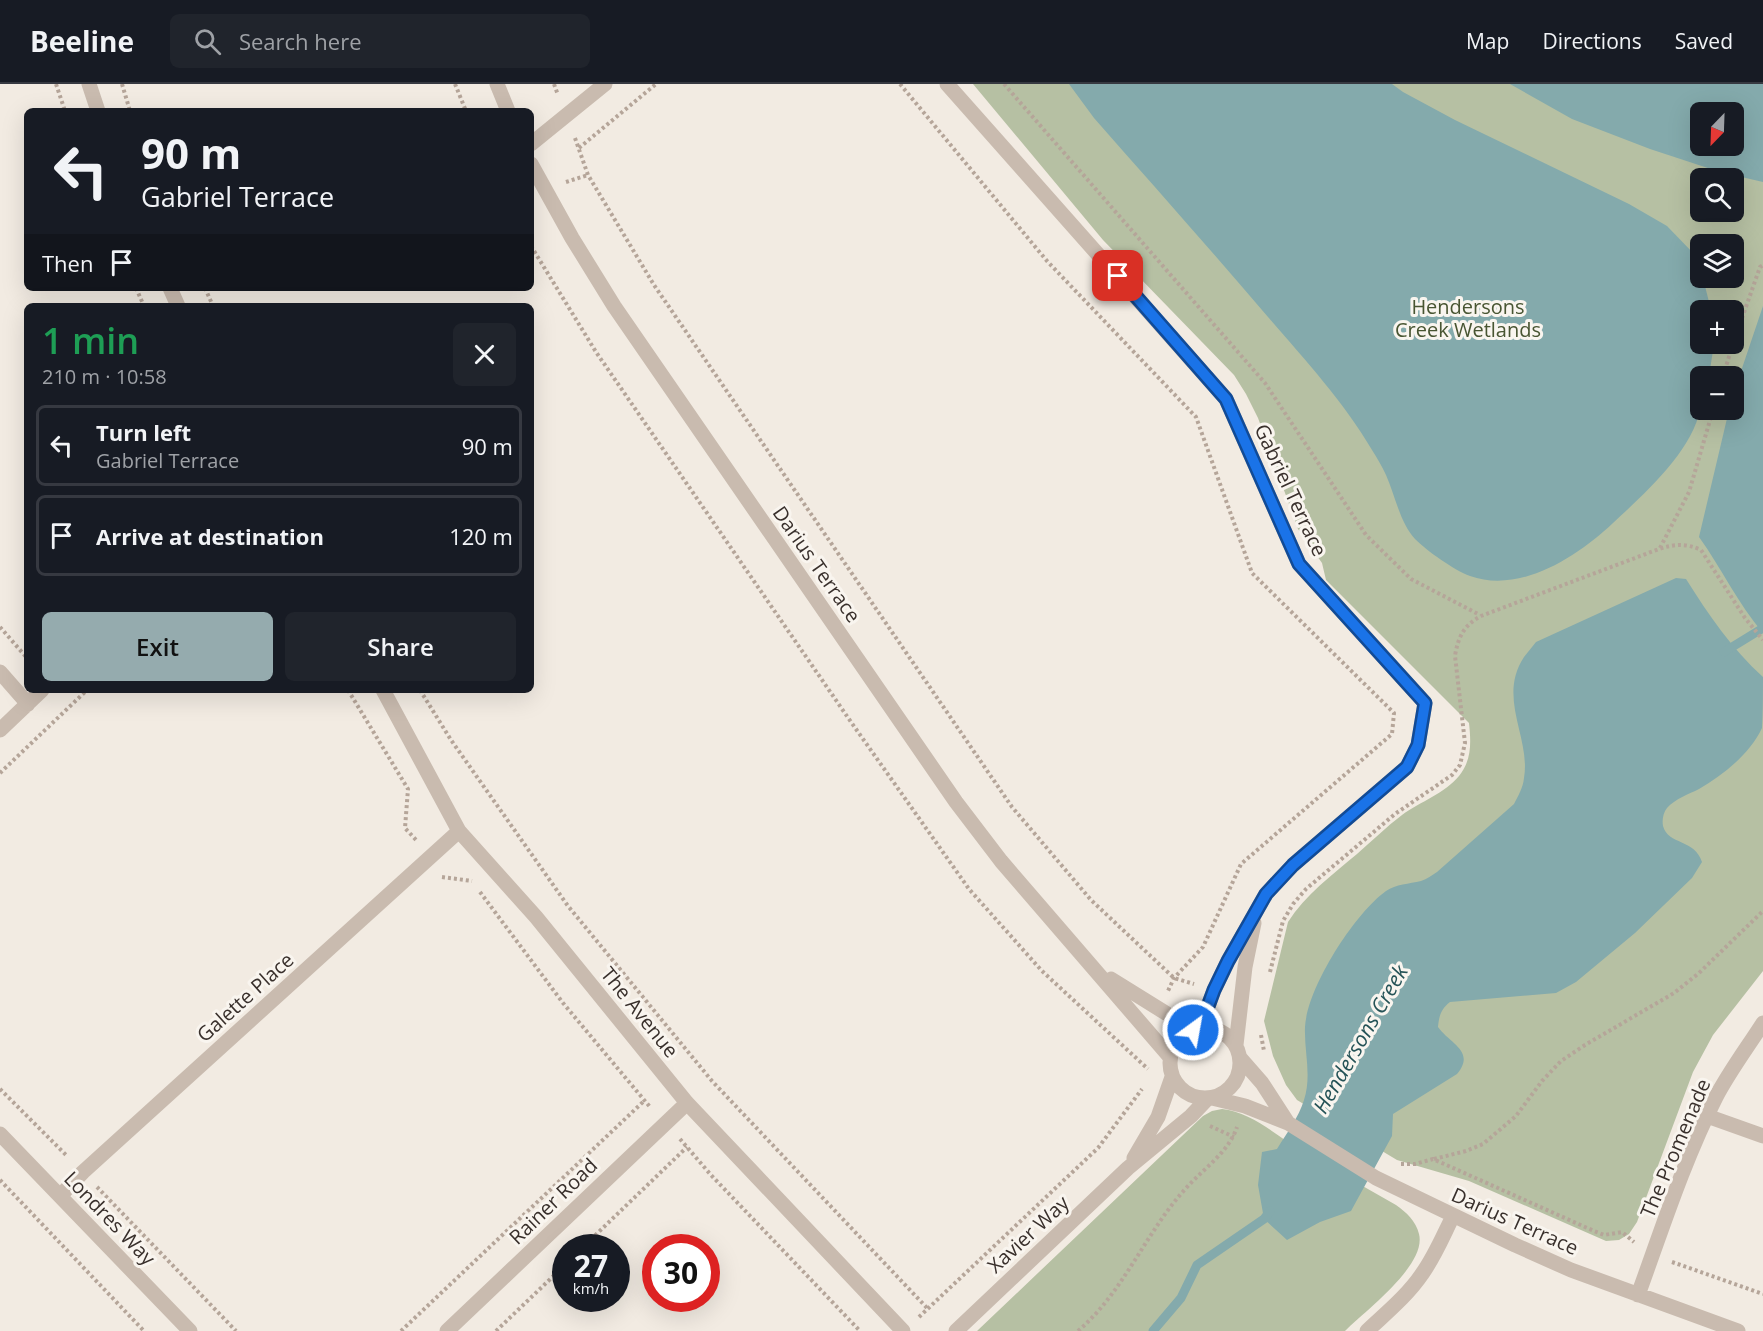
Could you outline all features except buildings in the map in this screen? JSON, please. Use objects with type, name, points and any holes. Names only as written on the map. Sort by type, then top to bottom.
[{"type":"street","points":[[89,84],[97,108]]},
{"type":"street","points":[[497,84],[507,108]]},
{"type":"street","points":[[534,142],[605,84]]},
{"type":"street","name":"Gabriel Terrace","points":[[947,84],[1226,399],[1299,564],[1425,703],[1418,745],[1407,767],[1278,879],[1257,908],[1196,1029]]},
{"type":"street","name":"Darius Terrace","points":[[534,169],[572,238],[614,306],[956,802],[1001,861],[1170,1057]]},
{"type":"street","points":[[0,672],[28,704]]},
{"type":"street","points":[[0,730],[39,693]]},
{"type":"street","name":"The Avenue","points":[[385,693],[459,831],[536,917],[687,1102],[908,1327]]},
{"type":"street","name":"Galette Place","points":[[60,1196],[83,1172],[459,831]]},
{"type":"street","name":"Gabriel Terrace","points":[[1238,1052],[1245,967],[1257,908]]},
{"type":"street","name":"Darius Terrace","points":[[1096,969],[1160,1011],[1196,1029]]},
{"type":"street","name":"The Promenade","points":[[1638,1295],[1707,1116],[1717,1095],[1763,1023]]},
{"type":"street","points":[[1210,1028],[1221,1031],[1230,1037],[1238,1052],[1241,1070],[1237,1079],[1222,1095],[1209,1099],[1196,1098],[1186,1093],[1172,1077],[1170,1057],[1178,1041],[1196,1029],[1210,1028]]},
{"type":"street","name":"Darius Terrace","points":[[1238,1052],[1288,1123]]},
{"type":"street","name":"Xavier Way","points":[[1128,1168],[1158,1118],[1172,1077]]},
{"type":"street","name":"Darius Terrace","points":[[1209,1099],[1245,1106],[1288,1123],[1376,1178],[1571,1270],[1738,1331]]},
{"type":"street","name":"Xavier Way","points":[[956,1331],[1128,1168],[1209,1099]]},
{"type":"street","name":"Rainer Road","points":[[447,1331],[687,1102]]},
{"type":"street","points":[[1707,1116],[1763,1136]]},
{"type":"street","name":"Londres Way","points":[[0,1134],[190,1331]]},
{"type":"street","points":[[1367,1331],[1404,1296],[1421,1276],[1434,1256],[1453,1216]]},
{"type":"path","points":[[56,84],[64,108]]},
{"type":"path","points":[[122,84],[129,108]]},
{"type":"path","points":[[455,84],[465,108]]},
{"type":"path","points":[[579,148],[656,84]]},
{"type":"path","points":[[900,84],[1047,261],[1196,417],[1252,573],[1394,713],[1392,734],[1241,864],[1203,947],[1174,978],[1160,1011]]},
{"type":"path","points":[[1004,84],[1266,383],[1366,535],[1411,579],[1481,616]]},
{"type":"path","points":[[556,85],[588,175],[654,285],[1012,807],[1091,900],[1174,978],[1214,990]]},
{"type":"path","points":[[534,251],[603,361],[851,722],[969,889],[1042,971],[1153,1074]]},
{"type":"path","points":[[1744,313],[1760,267],[1763,265]]},
{"type":"path","points":[[1659,549],[1689,492],[1710,420]]},
{"type":"path","points":[[1268,979],[1283,921],[1293,904],[1306,889],[1395,814],[1452,775],[1460,765],[1466,743],[1455,656],[1457,642],[1470,622],[1659,549],[1679,544],[1701,550],[1745,618],[1763,640]]},
{"type":"path","points":[[0,627],[24,655]]},
{"type":"path","points":[[0,773],[84,693]]},
{"type":"path","points":[[350,693],[408,789],[405,828],[432,857],[442,877],[471,879],[562,1003],[644,1101],[711,1175],[860,1331]]},
{"type":"path","points":[[422,693],[451,740],[568,906],[712,1082],[928,1309]]},
{"type":"path","points":[[1393,1161],[1406,1164],[1433,1159],[1466,1151],[1483,1144],[1516,1116],[1561,1061],[1674,993],[1699,974],[1763,911]]},
{"type":"path","points":[[1127,1050],[1146,1029]]},
{"type":"path","points":[[1260,1032],[1264,1051],[1272,1070],[1262,1083]]},
{"type":"path","points":[[908,1327],[1098,1148],[1146,1084]]},
{"type":"path","points":[[0,1089],[236,1331]]},
{"type":"path","points":[[401,1331],[644,1101]]},
{"type":"path","points":[[1078,1331],[1111,1296],[1174,1201],[1225,1150],[1234,1137],[1245,1106]]},
{"type":"path","points":[[597,1234],[687,1147]]},
{"type":"path","points":[[1433,1159],[1594,1231],[1604,1235],[1622,1232],[1653,1255],[1763,1294]]},
{"type":"path","points":[[0,1180],[144,1331]]},
{"type":"path","points":[[496,1331],[552,1277]]},
{"type":"green space","name":"Hendersons Creek Wetlands","points":[[973,84],[1763,84],[1763,971],[1713,1035],[1693,1072],[1637,1222],[1629,1234],[1619,1240],[1606,1241],[1469,1181],[1397,1160],[1297,1100],[1286,1085],[1273,1056],[1264,1021],[1288,922],[1302,903],[1390,824],[1447,787],[1459,776],[1468,757],[1469,723],[1326,580],[1322,563],[1298,529],[1258,418],[1234,375],[1103,240]]},
{"type":"green space","points":[[1222,1109],[1254,1120],[1303,1152],[1396,1205],[1416,1225],[1419,1246],[1414,1259],[1392,1287],[1345,1331],[977,1331],[1203,1116]]},
{"type":"water","points":[[1069,84],[1392,84],[1455,120],[1629,204],[1667,226],[1690,250],[1690,288],[1706,288],[1708,300],[1690,300],[1690,354],[1712,354],[1711,366],[1690,366],[1690,420],[1697,420],[1688,441],[1665,472],[1599,536],[1547,569],[1508,580],[1489,580],[1470,576],[1456,569],[1433,554],[1410,532],[1381,465],[1336,398],[1094,118]]},
{"type":"water","points":[[1510,84],[1763,84],[1763,182],[1744,178],[1744,168],[1708,168],[1572,119]]},
{"type":"water","points":[[1763,306],[1763,633],[1699,537],[1727,420],[1744,420],[1743,366]]},
{"type":"water","points":[[1676,578],[1686,579],[1721,631],[1763,677],[1762,728],[1757,738],[1726,770],[1699,789],[1674,802],[1664,814],[1663,826],[1666,832],[1694,849],[1702,862],[1692,878],[1635,933],[1576,982],[1556,993],[1450,1002],[1444,1007],[1438,1027],[1459,1048],[1464,1059],[1457,1074],[1393,1114],[1392,1136],[1351,1211],[1320,1222],[1287,1240],[1264,1219],[1258,1185],[1262,1152],[1277,1149],[1302,1106],[1308,1073],[1305,1027],[1308,1011],[1314,993],[1334,953],[1360,916],[1386,891],[1421,881],[1437,872],[1514,804],[1523,785],[1525,763],[1516,718],[1514,688],[1517,672],[1524,657],[1536,642]]},
{"type":"waterway","name":"Hendersons Creek","points":[[1724,652],[1763,628]]},
{"type":"waterway","name":"Hendersons Creek","points":[[1153,1331],[1181,1298],[1197,1265],[1264,1219],[1270,1211]]},
{"type":"route","points":[[1118,276],[1226,399],[1299,564],[1425,703],[1418,745],[1407,767],[1278,879],[1257,908],[1228,961],[1200,1028],[1193,1030]]}]
